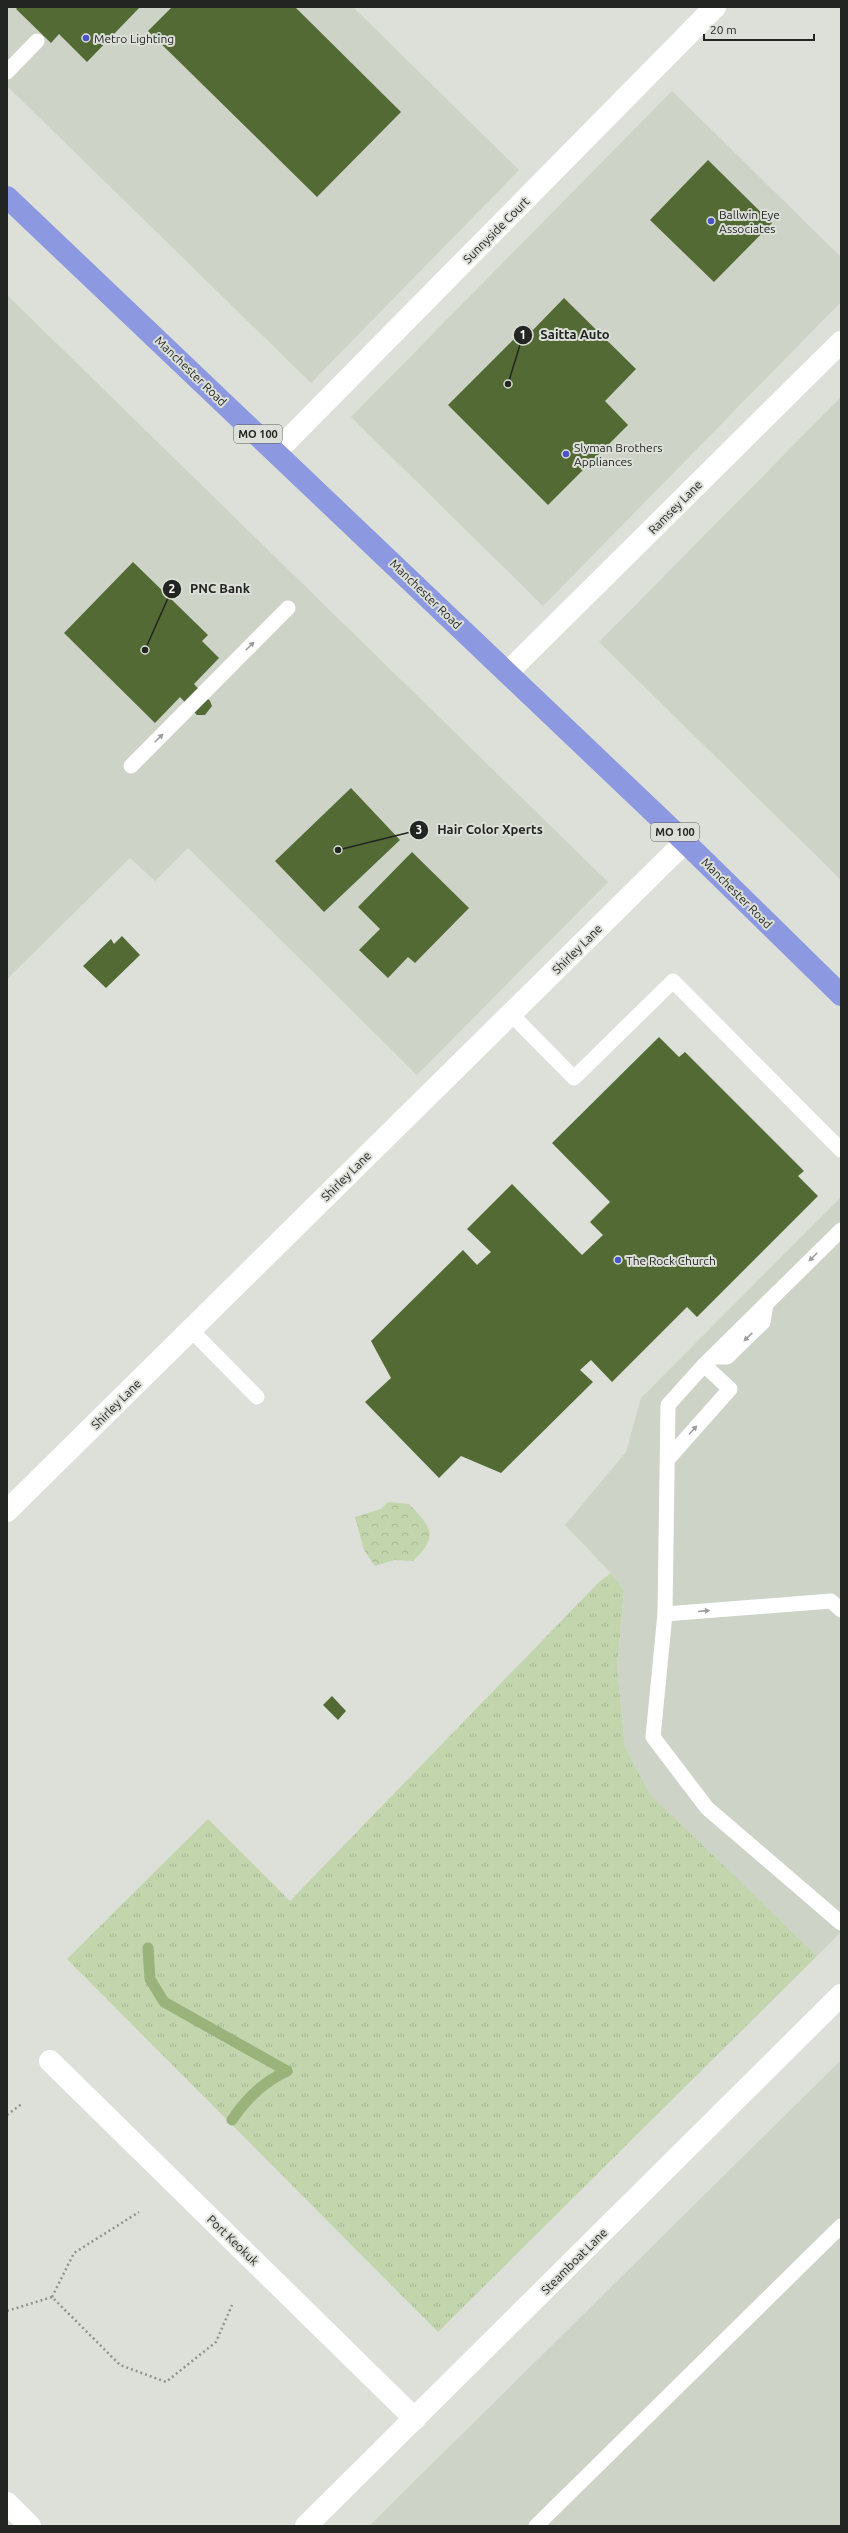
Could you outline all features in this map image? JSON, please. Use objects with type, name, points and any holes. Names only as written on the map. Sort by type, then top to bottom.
[{"type":"highway","name":"Manchester Road","points":[[7,197],[508,672],[685,842],[841,995]]},
{"type":"street","name":"Sunnyside Court","points":[[276,452],[715,7]]},
{"type":"street","name":"Ramsey Lane","points":[[508,672],[841,342]]},
{"type":"street","name":"Shirley Lane","points":[[7,1511],[685,842]]},
{"type":"street","name":"Steamboat Lane","points":[[306,2526],[841,1995]]},
{"type":"street","name":"Port Keokuk","points":[[50,2061],[415,2419]]},
{"type":"street","points":[[7,2502],[30,2526]]},
{"type":"lane","points":[[7,72],[37,41]]},
{"type":"lane","points":[[131,766],[288,608]]},
{"type":"lane","points":[[511,1014],[574,1078],[672,981],[841,1150]]},
{"type":"lane","points":[[841,1230],[708,1361],[668,1405],[665,1614],[653,1738],[707,1808],[841,1923]]},
{"type":"lane","points":[[191,1330],[257,1397]]},
{"type":"lane","points":[[668,1459],[730,1389],[708,1361]]},
{"type":"lane","points":[[665,1614],[831,1601],[841,1610]]},
{"type":"lane","points":[[536,2526],[841,2226]]},
{"type":"path","points":[[7,2114],[23,2103]]},
{"type":"path","points":[[7,2311],[52,2297],[74,2253],[140,2212]]},
{"type":"path","points":[[52,2297],[120,2365],[166,2382],[216,2342],[232,2305]]},
{"type":"shaded area","points":[[7,7],[353,7],[519,170],[311,383],[7,86]]},
{"type":"shaded area","points":[[672,91],[841,257],[841,302],[543,606],[351,417]]},
{"type":"shaded area","points":[[7,295],[608,882],[417,1075],[188,848],[155,881],[130,858],[7,979]]},
{"type":"shaded area","points":[[841,397],[841,880],[599,642]]},
{"type":"shaded area","points":[[841,1197],[841,1932],[817,1956],[650,1794],[625,1747],[617,1667],[624,1591],[611,1573],[565,1525],[626,1452],[641,1398]]},
{"type":"shaded area","points":[[841,2060],[841,2526],[369,2526]]},
{"type":"green space","points":[[388,1502],[409,1504],[427,1526],[429,1538],[427,1545],[413,1561],[394,1560],[375,1566],[364,1550],[355,1517],[381,1509]]},
{"type":"green space","points":[[611,1573],[624,1591],[617,1667],[625,1747],[650,1794],[817,1956],[438,2332],[67,1959],[208,1819],[290,1901],[598,1583]]},
{"type":"building","name":"Metro Lighting","points":[[18,7],[140,7],[87,62],[59,34],[51,43],[16,9]]},
{"type":"building","points":[[172,7],[295,7],[401,112],[317,197],[148,31]]},
{"type":"building","name":"Ballwin Eye Associates","points":[[708,160],[772,223],[714,282],[650,220]]},
{"type":"building","points":[[564,298],[636,369],[605,401],[628,425],[548,505],[448,405],[528,325],[533,330]]},
{"type":"building","points":[[133,562],[208,635],[202,641],[219,658],[194,684],[210,701],[212,706],[205,715],[197,715],[180,697],[155,723],[64,633]]},
{"type":"building","points":[[351,788],[400,840],[324,912],[275,861]]},
{"type":"building","points":[[412,852],[469,908],[415,963],[408,957],[388,978],[359,950],[380,929],[358,907]]},
{"type":"building","points":[[122,936],[140,955],[106,988],[83,966],[111,939],[114,944]]},
{"type":"building","name":"The Rock Church","points":[[659,1037],[679,1057],[685,1052],[804,1171],[798,1176],[818,1196],[697,1317],[687,1307],[612,1382],[591,1360],[580,1370],[593,1382],[501,1473],[461,1456],[439,1478],[365,1402],[391,1378],[371,1341],[463,1250],[477,1265],[491,1252],[467,1229],[512,1184],[582,1255],[603,1235],[590,1222],[610,1202],[552,1143]]},
{"type":"building","points":[[332,1696],[346,1711],[338,1720],[323,1705]]},
{"type":"waterway","points":[[148,1948],[150,1979],[164,2002],[287,2071]]},
{"type":"waterway","points":[[232,2120],[256,2091],[287,2071]]},
{"type":"place","name":"Metro Lighting","points":[[86,38]]},
{"type":"place","name":"Ballwin Eye Associates","points":[[711,221]]},
{"type":"place","name":"Saitta Auto","points":[[508,384]]},
{"type":"place","name":"Slyman Brothers Appliances","points":[[566,454]]},
{"type":"place","name":"PNC Bank","points":[[145,650]]},
{"type":"place","name":"Hair Color Xperts","points":[[338,850]]},
{"type":"place","name":"The Rock Church","points":[[618,1260]]}]
